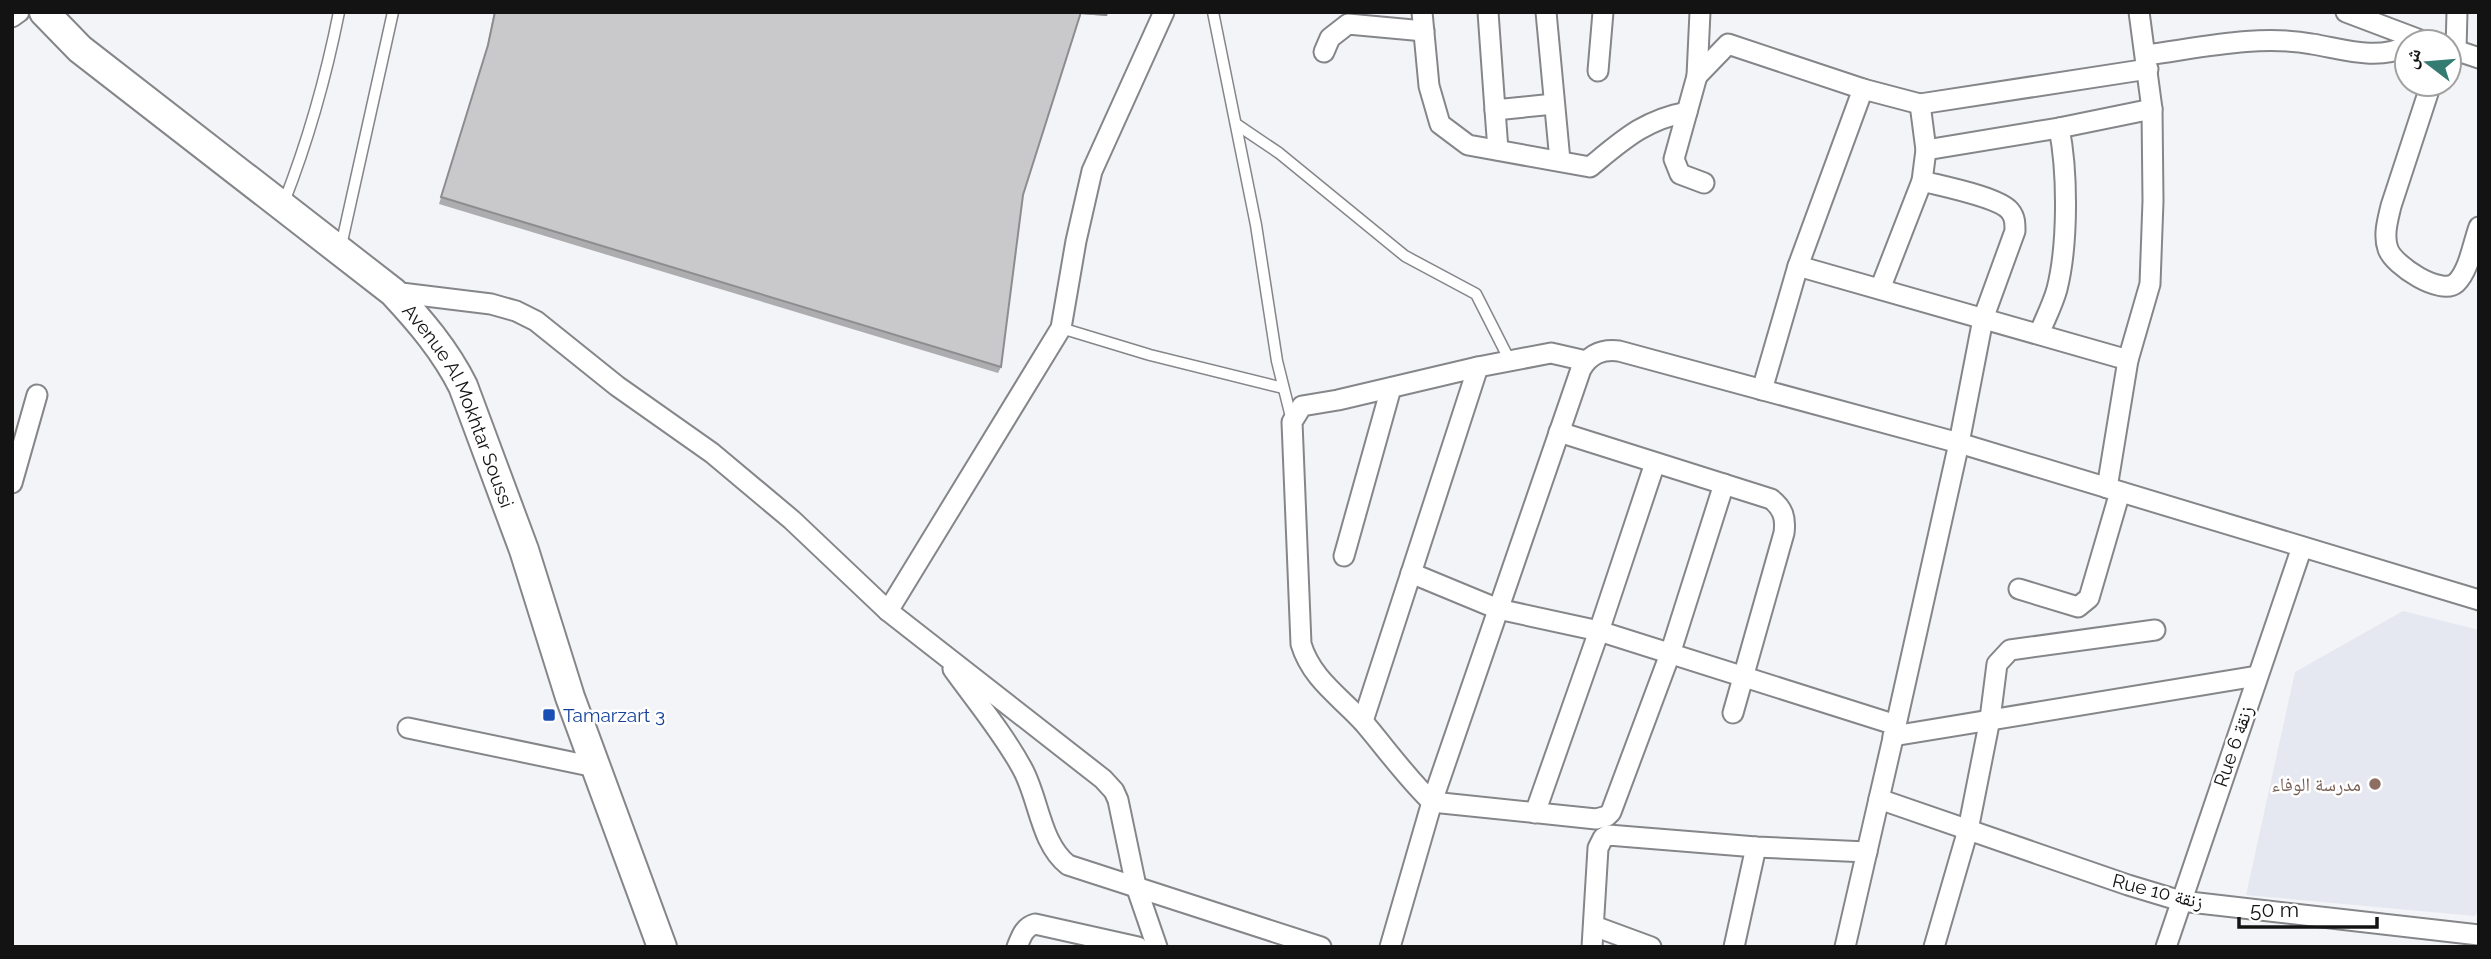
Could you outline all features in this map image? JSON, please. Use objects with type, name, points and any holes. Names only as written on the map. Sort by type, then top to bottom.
[{"type":"street","points":[[12,17],[19,12]]},
{"type":"street","name":"Avenue Al Mokhtar Soussi","points":[[44,12],[80,49],[393,292],[423,324],[454,368],[524,550],[570,696],[662,947]]},
{"type":"street","points":[[888,611],[1060,328],[1092,171],[1164,12]]},
{"type":"street","points":[[1488,12],[1498,150]]},
{"type":"street","points":[[1546,12],[1560,161]]},
{"type":"street","points":[[1598,71],[1603,12]]},
{"type":"street","points":[[1700,12],[1698,76],[1674,159],[1679,174],[1704,183]]},
{"type":"street","points":[[2019,589],[2078,607],[2090,598],[2113,490],[2129,360],[2150,284],[2152,109],[2139,12]]},
{"type":"street","points":[[2346,12],[2393,32]]},
{"type":"street","points":[[1324,52],[1330,38],[1348,24],[1423,22],[1429,86],[1440,124],[1468,145],[1590,167],[1628,136],[1661,117],[1687,112]]},
{"type":"street","points":[[1698,76],[1728,44],[1863,89],[1920,104],[2243,42],[2309,43],[2361,52],[2386,53],[2393,51]]},
{"type":"street","points":[[1762,390],[1798,266],[1863,89]]},
{"type":"street","points":[[2426,98],[2391,205],[2387,225],[2388,248],[2392,257],[2410,272],[2442,287],[2449,287],[2456,283],[2462,274],[2479,227]]},
{"type":"street","points":[[1495,110],[1554,104]]},
{"type":"street","points":[[1880,289],[1922,181],[1926,150],[1920,104]]},
{"type":"street","points":[[1926,150],[2152,109]]},
{"type":"street","points":[[2039,334],[2057,289],[2062,246],[2065,205],[2064,153],[2059,128]]},
{"type":"street","points":[[1845,947],[1959,443],[1983,319],[2015,231],[2011,212],[1997,202],[1922,181]]},
{"type":"street","points":[[1798,266],[2129,360]]},
{"type":"street","points":[[393,292],[491,304],[516,311],[536,321],[617,386],[712,453],[792,520],[888,611],[1103,779],[1114,791],[1121,810],[1136,886],[1157,947]]},
{"type":"street","points":[[1390,947],[1433,802],[1581,369],[1586,361],[1601,351],[1619,351],[1959,443],[2479,600]]},
{"type":"street","points":[[1586,361],[1551,353],[1478,367],[1302,406],[1292,422],[1301,644],[1306,661],[1315,676],[1363,721],[1417,788],[1433,802],[1596,819],[1607,816],[1611,812],[1670,654],[1724,484]]},
{"type":"street","points":[[1363,721],[1478,367]]},
{"type":"street","points":[[1344,556],[1391,388]]},
{"type":"street","points":[[12,483],[37,395]]},
{"type":"street","points":[[1559,432],[1777,503],[1784,516],[1784,533],[1733,713]]},
{"type":"street","points":[[1535,813],[1655,463]]},
{"type":"street","name":"Rue 6 زنقة","points":[[2166,947],[2302,547]]},
{"type":"street","points":[[1411,573],[1498,609],[1599,631],[1895,730],[1990,719],[2257,676]]},
{"type":"street","points":[[1934,947],[1968,830],[1990,719],[1997,664],[2010,650],[2155,630]]},
{"type":"street","points":[[939,649],[1028,778],[1057,857],[1068,865],[1321,947]]},
{"type":"street","points":[[408,728],[595,767]]},
{"type":"street","name":"Rue 10 زنقة","points":[[1879,799],[2181,901],[2470,938]]},
{"type":"street","points":[[1592,947],[1598,848],[1603,838],[1608,835],[1756,847],[1867,852]]},
{"type":"street","points":[[1734,947],[1756,847]]},
{"type":"street","points":[[1017,947],[1021,935],[1027,928],[1035,925],[1138,947]]},
{"type":"street","points":[[1594,926],[1651,947]]},
{"type":"lane","points":[[283,206],[302,156],[330,58],[339,12]]},
{"type":"lane","points":[[340,250],[393,12]]},
{"type":"lane","points":[[1213,12],[1256,225],[1277,361],[1292,422]]},
{"type":"lane","points":[[1236,124],[1279,153],[1405,256],[1476,294],[1510,361]]},
{"type":"lane","points":[[1060,328],[1150,355],[1283,388]]},
{"type":"shaded area","name":"مدرسة الوفاء","points":[[2403,611],[2479,630],[2479,907],[2475,916],[2246,895],[2295,672]]},
{"type":"building","points":[[495,12],[1081,12],[1023,195],[1001,367],[441,197],[488,45]]},
{"type":"place","name":"Tamarzart 3","points":[[549,715]]},
{"type":"place","name":"مدرسة الوفاء","points":[[2375,784]]}]
